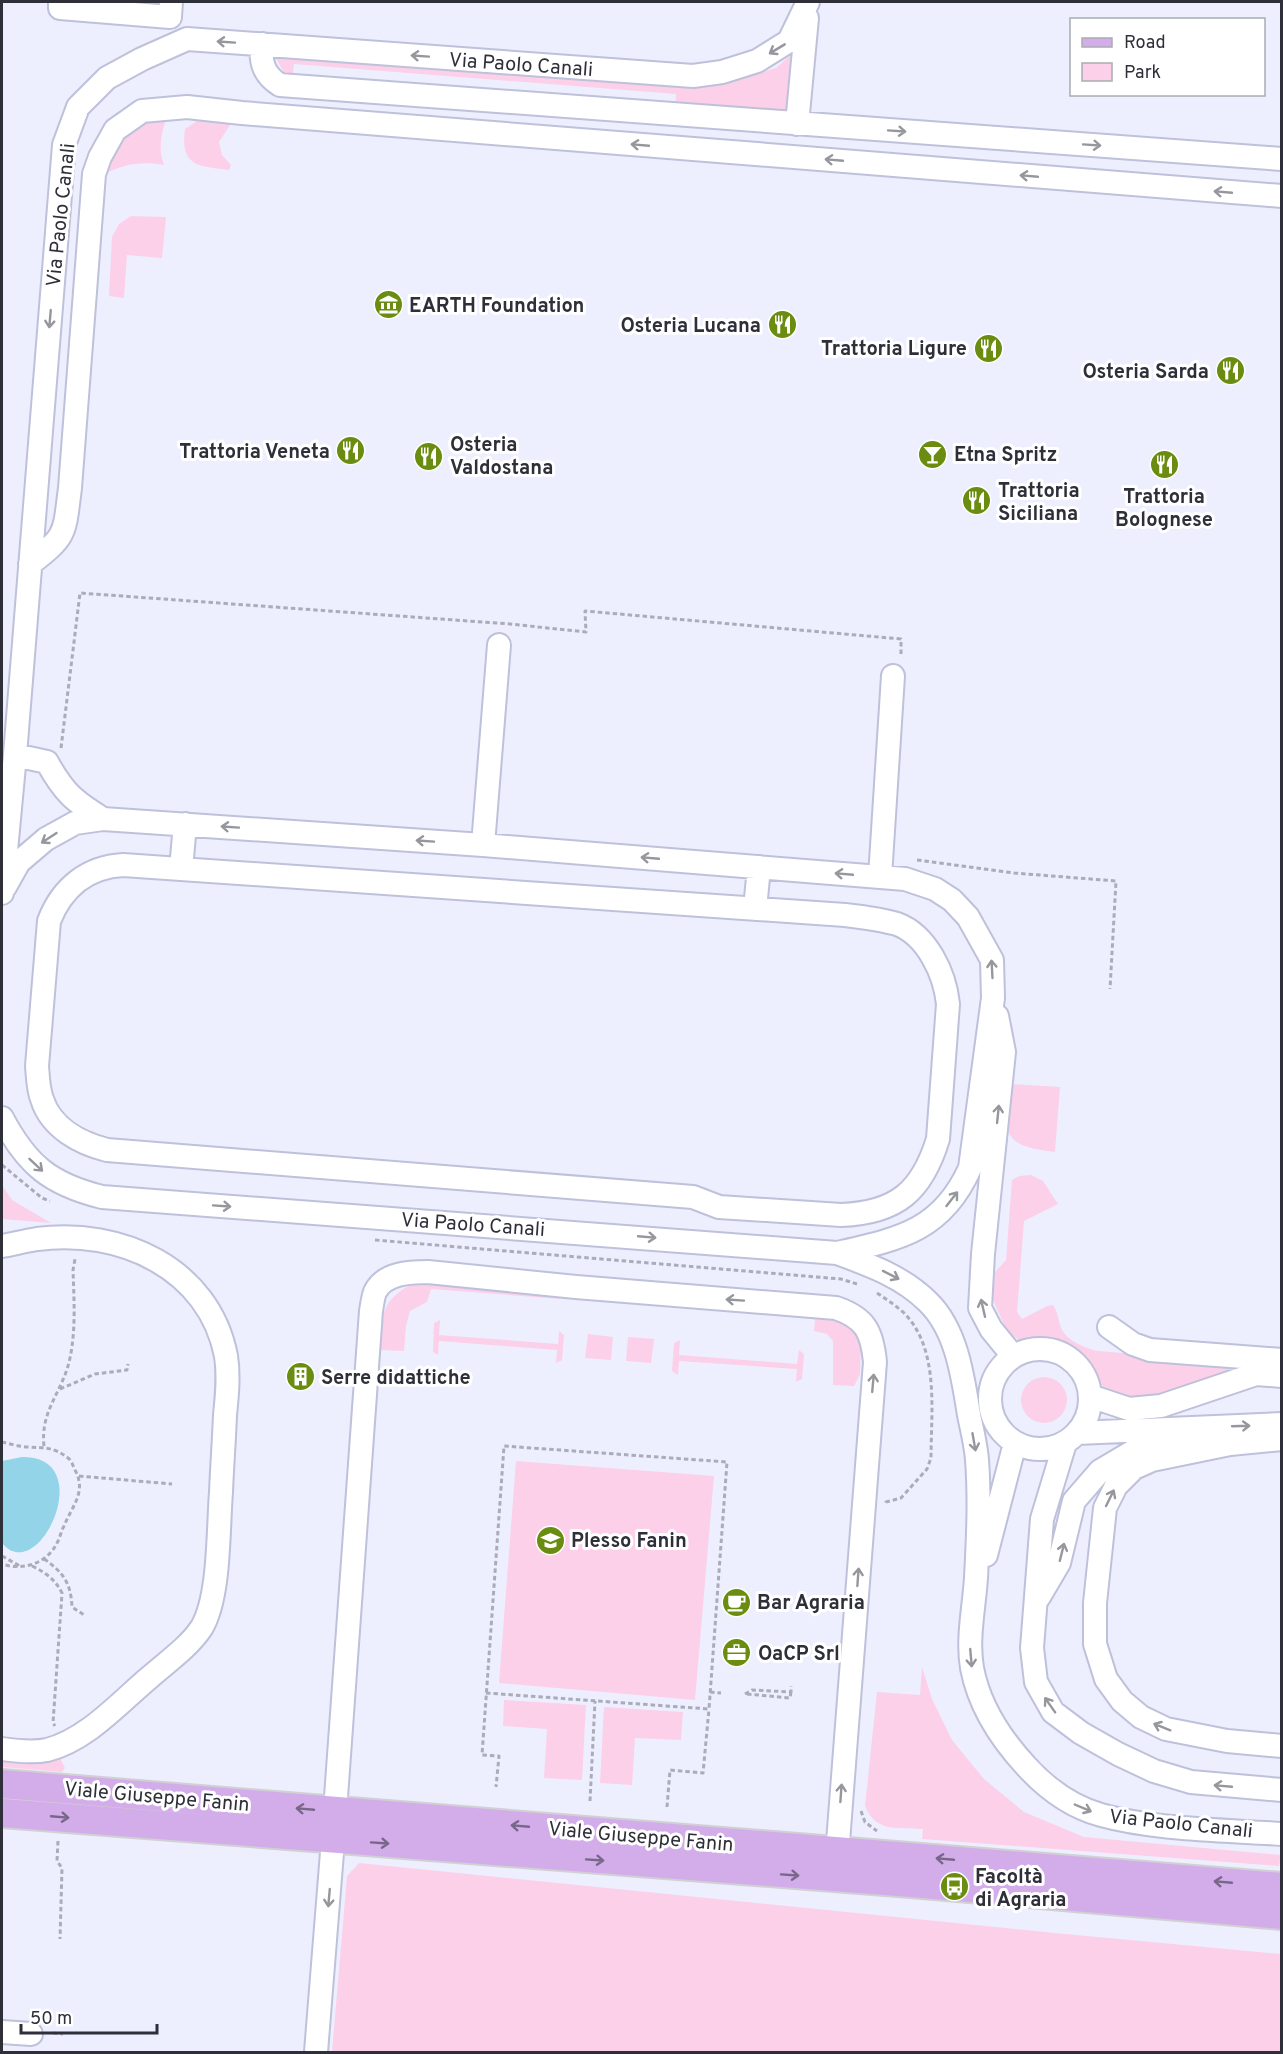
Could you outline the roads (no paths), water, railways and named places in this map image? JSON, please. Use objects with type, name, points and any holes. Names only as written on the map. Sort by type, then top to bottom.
[{"type":"main road","name":"Viale Giuseppe Fanin","points":[[2,1784],[335,1811],[836,1865],[911,1883],[1281,1915]]},
{"type":"main road","name":"Viale Giuseppe Fanin","points":[[2,1813],[333,1839],[1281,1887]]},
{"type":"street","points":[[60,2],[60,8],[170,17],[171,2]]},
{"type":"street","points":[[797,124],[808,2]]},
{"type":"street","name":"Via Paolo Canali","points":[[2,893],[64,145],[78,107],[107,78],[142,58],[187,39],[693,76],[722,72],[757,61],[789,41],[808,2]]},
{"type":"street","points":[[262,44],[261,60],[268,78],[280,85],[1281,159]]},
{"type":"street","points":[[30,564],[56,544],[64,532],[70,488],[94,174],[100,157],[115,130],[142,111],[187,106],[242,113],[1281,196]]},
{"type":"street","points":[[483,845],[499,645]]},
{"type":"street","points":[[880,877],[896,669]]},
{"type":"street","points":[[15,755],[47,762],[70,797],[103,819]]},
{"type":"street","points":[[2,893],[19,862],[46,839],[75,823],[103,819],[483,845],[905,879],[935,889],[952,900],[968,917],[992,960],[993,998],[970,1168],[963,1185],[942,1212],[913,1231],[891,1241],[837,1253]]},
{"type":"street","points":[[181,869],[185,824]]},
{"type":"street","points":[[123,865],[755,909],[853,916],[899,925],[926,947],[938,964],[946,988],[948,1004],[938,1139],[920,1182],[893,1204],[876,1211],[841,1215],[719,1207],[693,1197],[107,1150],[93,1147],[63,1130],[52,1118],[42,1101],[37,1066],[49,921],[56,904],[70,887],[85,876],[109,866],[123,865]]},
{"type":"street","points":[[755,909],[759,867]]},
{"type":"street","points":[[993,998],[1004,1052],[983,1254],[980,1308],[991,1329],[1013,1356]]},
{"type":"street","name":"Via Paolo Canali","points":[[2,1118],[16,1144],[38,1168],[66,1186],[102,1197],[837,1253],[873,1266],[903,1281],[930,1303],[990,1400]]},
{"type":"street","points":[[2,1246],[38,1239],[80,1239],[117,1244],[137,1250],[159,1261],[194,1290],[215,1324],[224,1350],[228,1377],[215,1574],[209,1610],[203,1626],[194,1638],[102,1718],[65,1743],[45,1750],[18,1752],[2,1749]]},
{"type":"street","points":[[335,1811],[371,1311],[376,1290],[390,1278],[408,1272],[428,1272],[576,1287],[836,1308],[853,1314],[866,1327],[873,1345],[874,1362],[836,1865]]},
{"type":"street","points":[[1109,1327],[1133,1344],[1150,1350],[1281,1359]]},
{"type":"street","name":"Via Paolo Canali","points":[[948,1331],[961,1364],[977,1460],[978,1544],[970,1643],[972,1667],[978,1692],[1012,1751],[1044,1783],[1068,1801],[1100,1815],[1153,1824],[1281,1834]]},
{"type":"street","points":[[1281,1424],[1071,1438],[1048,1449],[1031,1449],[1015,1443],[1002,1432],[993,1417],[990,1400],[992,1383],[1000,1367],[1013,1356],[1028,1350],[1044,1348],[1060,1352],[1074,1361],[1084,1373],[1090,1388],[1090,1404],[1086,1419],[1071,1438],[1042,1519],[1032,1648],[1036,1682],[1053,1712],[1081,1733],[1154,1771],[1191,1782],[1281,1790]]},
{"type":"street","points":[[1090,1396],[1129,1409],[1161,1406],[1256,1374],[1281,1376]]},
{"type":"street","points":[[1035,1604],[1059,1563],[1074,1502],[1100,1471],[1144,1445],[1184,1433],[1230,1444]]},
{"type":"street","points":[[1281,1439],[1230,1444],[1152,1460],[1134,1468],[1116,1486],[1105,1508],[1095,1603],[1095,1644],[1106,1679],[1122,1701],[1141,1717],[1166,1729],[1227,1741],[1281,1746]]},
{"type":"street","name":"Via Paolo Canali","points":[[975,1600],[1015,1443]]},
{"type":"street","points":[[316,2052],[333,1839]]},
{"type":"street","points":[[2,2032],[42,2033]]},
{"type":"water","points":[[22,1457],[45,1462],[57,1476],[59,1496],[55,1517],[45,1535],[31,1548],[16,1552],[2,1543],[2,1461]]},
{"type":"place","name":"EARTH Foundation","points":[[388,305]]},
{"type":"place","name":"Osteria Lucana","points":[[782,325]]},
{"type":"place","name":"Trattoria Ligure","points":[[988,348]]},
{"type":"place","name":"Osteria Sarda","points":[[1230,371]]},
{"type":"place","name":"Trattoria Veneta","points":[[351,451]]},
{"type":"place","name":"Etna Spritz","points":[[933,454]]},
{"type":"place","name":"Osteria Valdostana","points":[[429,456]]},
{"type":"place","name":"Trattoria Bolognese","points":[[1164,465]]},
{"type":"place","name":"Trattoria Siciliana","points":[[977,501]]},
{"type":"place","name":"Serre didattiche","points":[[300,1377]]},
{"type":"place","name":"Plesso Fanin","points":[[550,1540]]},
{"type":"place","name":"Bar Agraria","points":[[736,1602]]},
{"type":"place","name":"OaCP Srl","points":[[737,1653]]},
{"type":"place","name":"Facoltà di Agraria","points":[[954,1887]]}]
